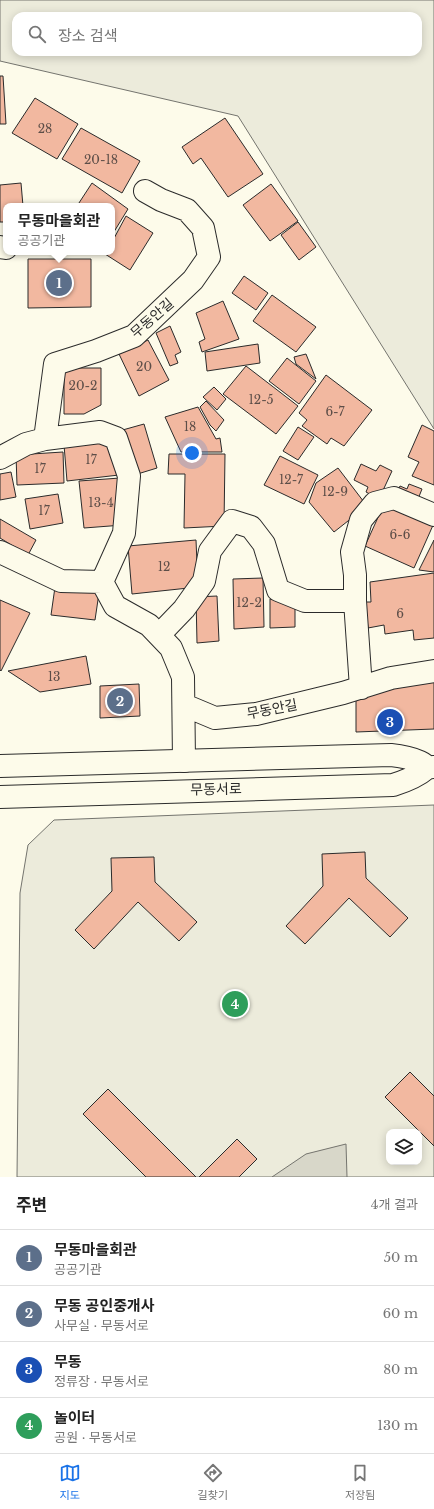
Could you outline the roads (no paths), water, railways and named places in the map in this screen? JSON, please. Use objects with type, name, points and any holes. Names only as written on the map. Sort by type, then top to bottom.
[{"type":"main road","name":"무동안길","points":[[45,439],[55,364],[96,352],[134,336],[193,280],[209,257],[203,228],[187,210],[161,200],[145,191]]},
{"type":"main road","points":[[0,458],[26,444],[45,439],[100,432],[116,438],[129,476],[124,533],[102,582]]},
{"type":"main road","points":[[361,688],[355,601],[355,575],[352,552],[361,520],[375,503],[394,498],[434,514]]},
{"type":"main road","points":[[159,635],[184,609],[204,581],[210,551],[232,521],[250,527],[264,544],[278,590],[305,601],[355,601]]},
{"type":"main road","points":[[0,552],[61,581],[102,582]]},
{"type":"main road","points":[[102,582],[115,606],[149,625],[171,648],[183,677],[184,761]]},
{"type":"main road","name":"무동안길","points":[[184,705],[215,718],[256,714],[361,688],[391,678],[434,671]]},
{"type":"main road","name":"무동서로","points":[[0,766],[391,755],[421,762],[431,767]]},
{"type":"main road","name":"무동서로","points":[[0,797],[393,785],[405,781],[431,767]]},
{"type":"place","name":"무동마을회관","points":[[59,283]]},
{"type":"place","name":"무동 공인중개사","points":[[120,701]]},
{"type":"place","name":"무동","points":[[390,722]]},
{"type":"place","name":"놀이터","points":[[235,1004]]}]
